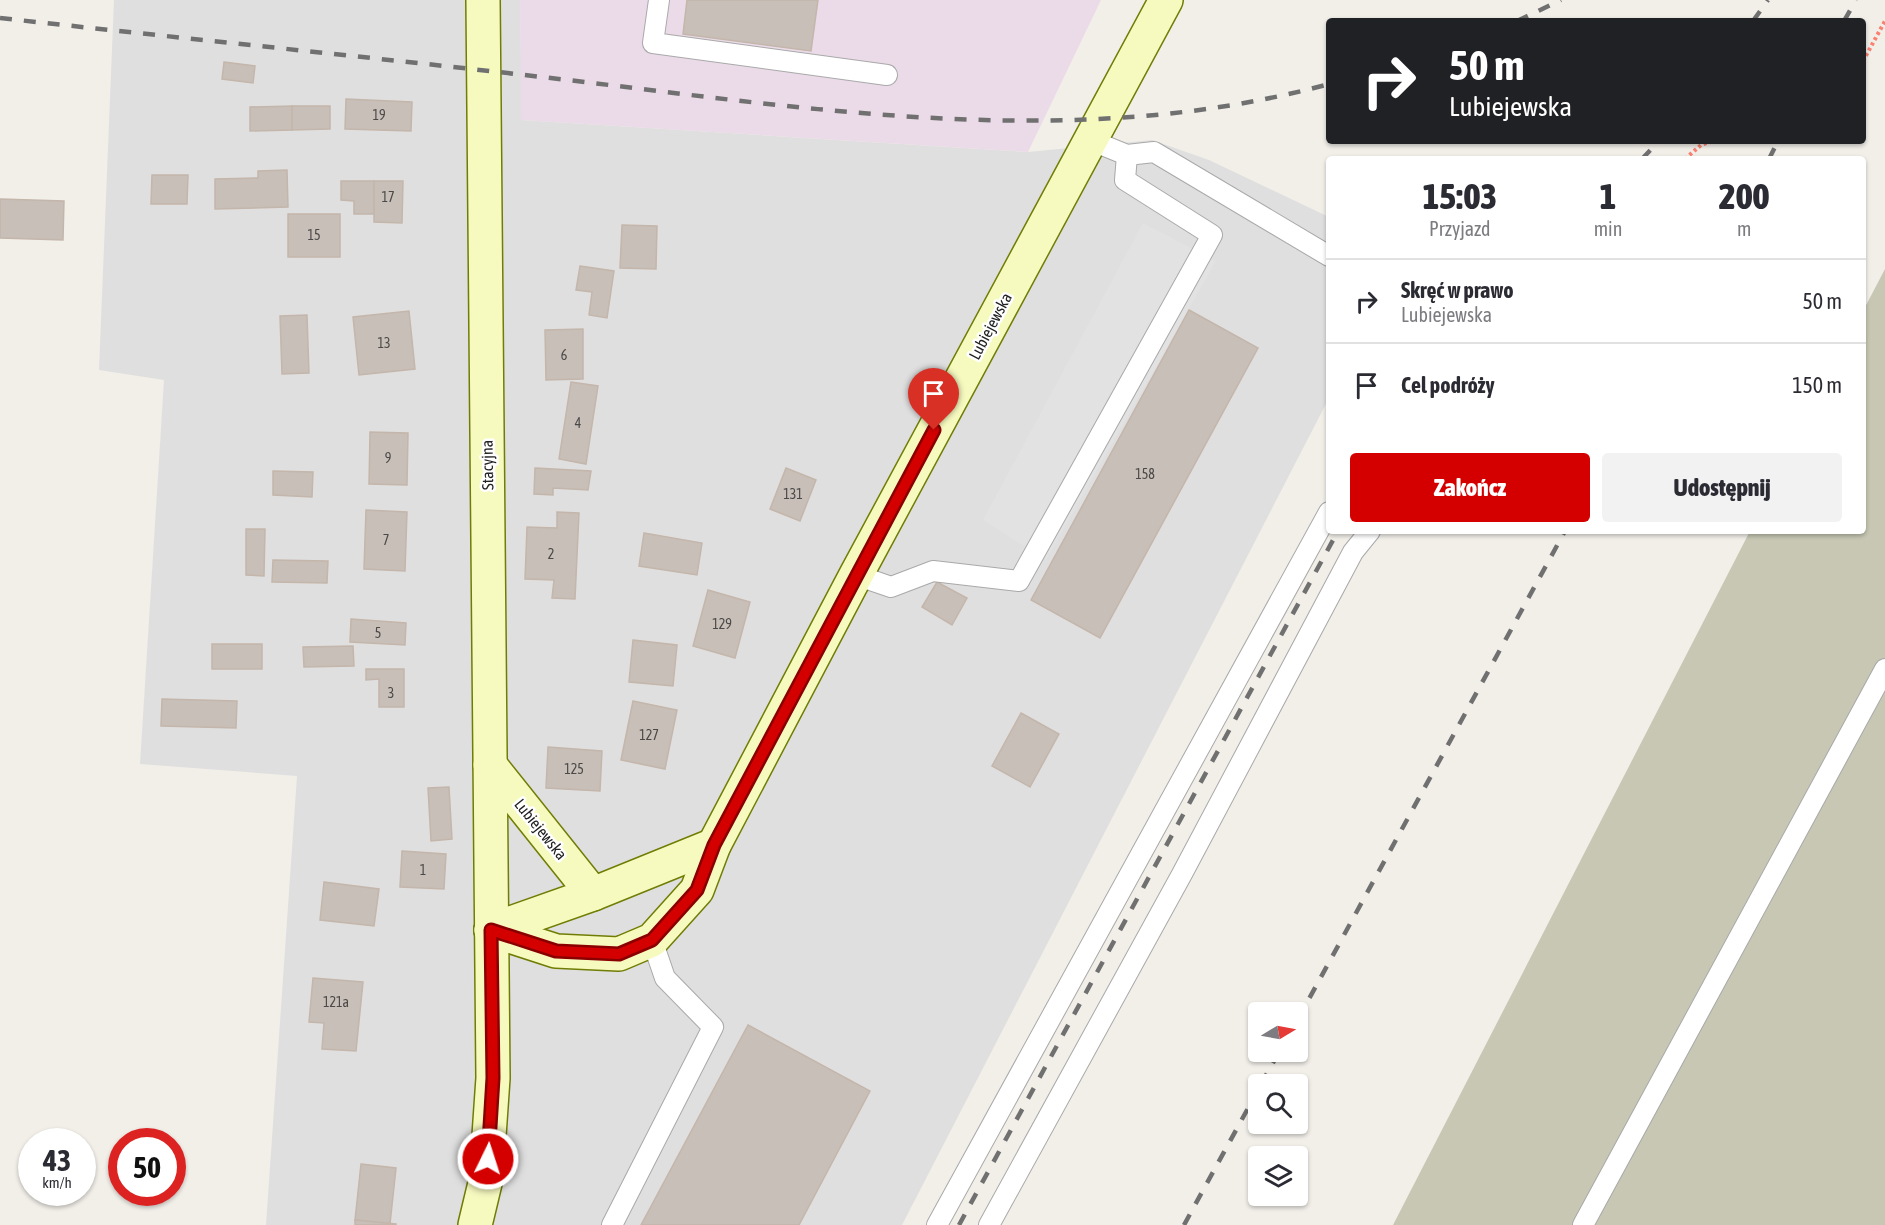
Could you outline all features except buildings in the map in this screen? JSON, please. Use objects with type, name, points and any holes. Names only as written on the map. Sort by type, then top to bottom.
[{"type":"main road","name":"Stacyjna","points":[[483,0],[491,930]]},
{"type":"main road","name":"Lubiejewska","points":[[491,930],[556,951],[619,954],[652,940],[697,890],[714,845],[856,575],[1166,0]]},
{"type":"main road","name":"Lubiejewska","points":[[490,765],[593,894]]},
{"type":"main road","points":[[475,1225],[486,1179],[493,1078],[491,930],[593,894],[714,845]]},
{"type":"lane","points":[[659,0],[653,43],[887,75]]},
{"type":"lane","points":[[1090,140],[1127,155],[1154,152],[1326,254]]},
{"type":"lane","points":[[856,575],[891,587],[933,571],[1018,581],[1212,235],[1125,180],[1127,155]]},
{"type":"lane","points":[[937,1225],[1326,517]]},
{"type":"lane","points":[[989,1225],[1182,874],[1353,552],[1368,534]]},
{"type":"lane","points":[[1583,1225],[1885,669]]},
{"type":"lane","points":[[612,1225],[713,1027],[665,978],[652,940]]},
{"type":"path","points":[[1866,56],[1885,21]]},
{"type":"path","points":[[1688,156],[1704,144]]},
{"type":"shaded area","points":[[114,0],[520,0],[522,120],[1028,152],[1152,140],[1209,160],[1326,216],[1326,404],[902,1225],[266,1225],[297,776],[140,764],[164,380],[99,370]]},
{"type":"shaded area","points":[[520,0],[1101,0],[1028,152],[521,120]]},
{"type":"shaded area","points":[[1143,223],[1216,261],[1046,560],[983,520]]},
{"type":"shaded area","points":[[1885,269],[1885,1225],[1393,1225],[1748,534],[1866,534],[1866,305]]},
{"type":"railway","points":[[1523,18],[1561,0]]},
{"type":"railway","points":[[1755,18],[1768,0]]},
{"type":"railway","points":[[1846,18],[1856,0]]},
{"type":"railway","points":[[0,18],[758,103],[949,119],[1045,121],[1140,116],[1235,105],[1326,85]]},
{"type":"railway","points":[[1645,156],[1656,144]]},
{"type":"railway","points":[[1770,156],[1776,144]]},
{"type":"railway","points":[[959,1225],[1336,534]]},
{"type":"railway","points":[[1307,1002],[1563,534]]},
{"type":"railway","points":[[1267,1074],[1273,1062]]},
{"type":"railway","points":[[1184,1225],[1248,1108]]},
{"type":"route","points":[[488,1159],[493,1078],[491,930],[556,951],[619,954],[652,940],[697,890],[714,845],[934,430]]}]
